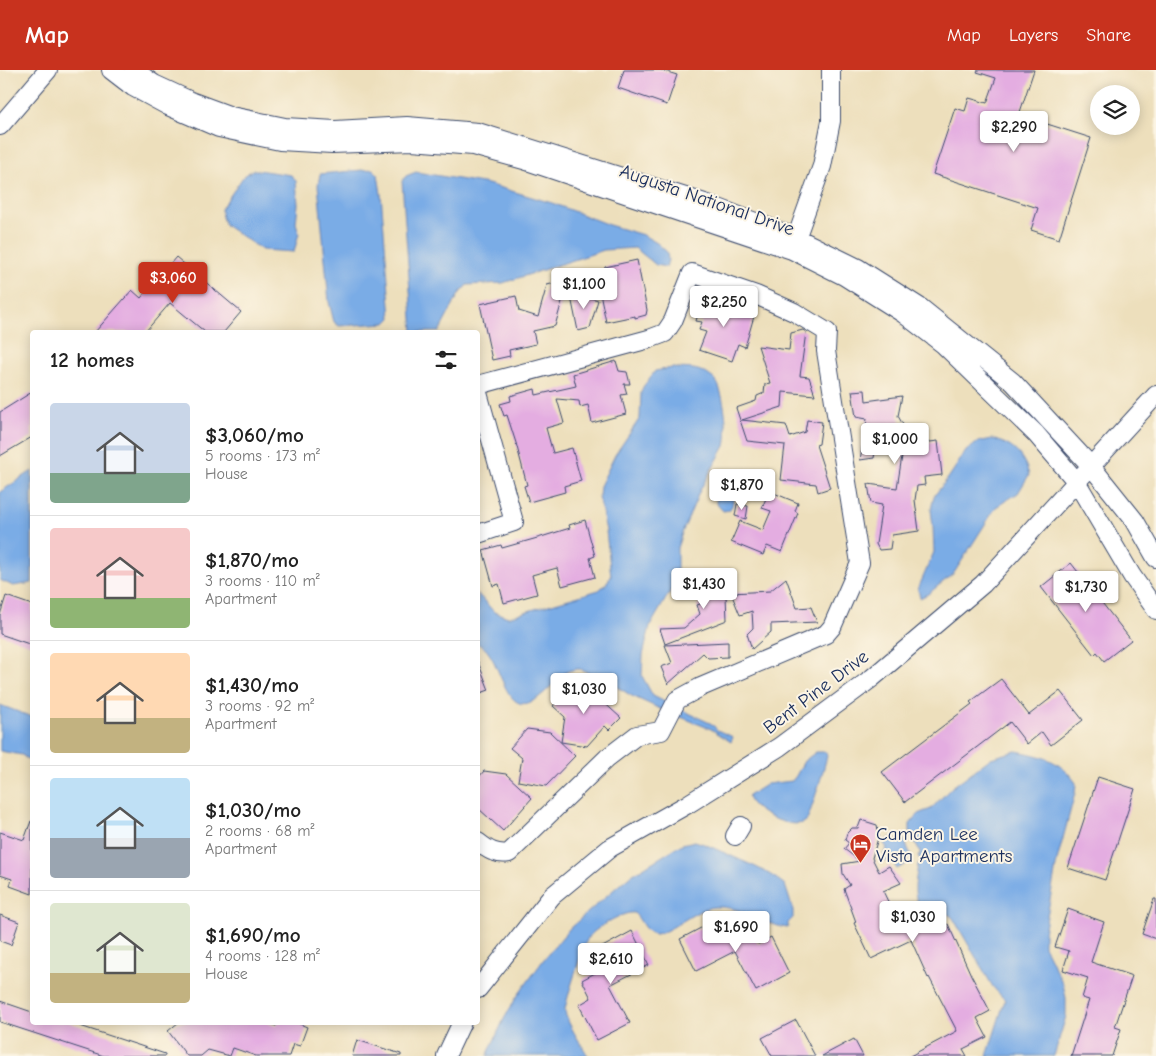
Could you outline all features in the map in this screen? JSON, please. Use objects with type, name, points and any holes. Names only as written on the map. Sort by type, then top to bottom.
[{"type":"street","points":[[0,126],[37,78],[48,70]]},
{"type":"street","name":"Augusta National Drive","points":[[111,70],[133,88],[168,106],[219,128],[280,141],[332,144],[412,141],[473,146],[524,160],[794,244],[858,268],[921,308],[1013,382],[1091,466],[1135,521],[1156,558]]},
{"type":"street","name":"Augusta National Drive","points":[[134,70],[154,84],[200,105],[231,116],[285,127],[335,130],[407,126],[478,132],[708,204],[794,244],[904,314],[942,344],[1036,434],[1076,481],[1132,576],[1156,610]]},
{"type":"street","points":[[794,244],[823,161],[831,121],[831,70]]},
{"type":"street","points":[[480,383],[666,333],[673,321],[692,272],[756,295],[794,312],[827,332],[826,351],[860,563],[832,627],[826,634],[701,687],[677,700],[661,731],[637,735],[607,758],[509,853],[501,854],[494,852],[480,843]]},
{"type":"street","name":"Bent Pine Drive","points":[[480,986],[552,896],[610,848],[688,804],[779,746],[872,678],[983,584],[1156,396]]},
{"type":"street","points":[[480,400],[514,522],[480,533]]},
{"type":"street","points":[[446,1056],[461,1025]]},
{"type":"water","points":[[373,169],[378,174],[381,194],[391,318],[386,323],[339,326],[334,322],[329,302],[318,185],[320,174]]},
{"type":"water","points":[[252,170],[291,175],[296,181],[298,204],[296,223],[299,233],[294,252],[262,250],[225,225],[221,209],[243,177]]},
{"type":"water","points":[[416,172],[488,184],[552,203],[609,225],[643,235],[657,243],[667,252],[668,260],[666,267],[656,265],[635,248],[604,250],[503,283],[467,285],[459,294],[440,330],[413,330],[402,181],[406,176]]},
{"type":"water","points":[[672,368],[699,370],[708,374],[716,381],[723,403],[726,440],[725,446],[700,490],[682,533],[677,548],[677,576],[675,583],[650,626],[643,655],[642,676],[653,696],[712,724],[717,730],[733,737],[731,742],[711,729],[658,708],[630,695],[612,683],[580,669],[565,673],[536,699],[523,704],[517,702],[506,689],[490,654],[480,645],[480,596],[494,612],[508,617],[599,590],[606,584],[611,576],[606,531],[599,497],[600,486],[615,455],[640,418],[641,393],[643,387],[655,371]]},
{"type":"water","points":[[992,439],[1006,444],[1016,451],[1024,462],[1029,475],[1018,493],[996,507],[954,573],[928,594],[920,598],[918,589],[934,552],[931,510],[934,496],[966,451],[978,442]]},
{"type":"water","points":[[30,472],[30,583],[13,586],[0,580],[0,492]]},
{"type":"water","points":[[735,480],[747,482],[748,487],[745,495],[734,496],[732,506],[729,510],[723,511],[716,503],[719,496],[715,493],[718,487],[726,491],[731,482]]},
{"type":"water","points":[[0,705],[30,716],[30,761],[22,755],[0,751]]},
{"type":"water","points":[[1016,751],[1050,760],[1064,769],[1076,783],[1057,861],[1044,933],[1044,946],[1063,984],[1066,998],[1066,1016],[1054,1056],[987,1056],[1005,1000],[993,987],[953,918],[945,913],[924,908],[919,904],[915,892],[918,864],[922,862],[918,856],[921,854],[910,832],[910,824],[920,813],[931,809],[951,788],[991,758]]},
{"type":"water","points":[[816,752],[826,752],[827,756],[806,821],[793,824],[784,822],[774,819],[756,808],[748,796],[767,784],[792,781],[804,761]]},
{"type":"water","points":[[892,837],[895,842],[903,838],[911,855],[903,859],[906,864],[897,869],[893,862],[885,861],[883,855],[887,848],[883,842]]},
{"type":"water","points":[[695,841],[756,867],[785,885],[793,910],[793,918],[788,923],[788,928],[733,909],[714,907],[707,908],[668,930],[655,934],[648,932],[634,913],[623,915],[609,921],[588,938],[565,1011],[568,1021],[588,1056],[487,1056],[516,998],[544,959],[570,928],[627,878],[682,844]]},
{"type":"building","points":[[624,70],[661,70],[677,75],[667,105],[618,88]]},
{"type":"building","points":[[978,70],[1034,70],[1019,115],[1091,138],[1059,239],[1031,230],[1038,208],[933,174],[955,108],[965,111],[969,98],[987,103],[996,78],[977,72]]},
{"type":"building","points":[[176,257],[241,312],[226,330],[203,330],[170,303],[147,330],[97,330],[132,290],[141,298]]},
{"type":"building","points":[[637,260],[647,310],[646,315],[606,322],[599,288],[605,267]]},
{"type":"building","points":[[568,280],[555,326],[533,331],[536,344],[509,350],[510,356],[492,360],[480,304],[516,296],[519,311],[538,317],[547,285]]},
{"type":"building","points":[[570,292],[598,300],[590,328],[578,331]]},
{"type":"building","points":[[712,298],[755,313],[745,347],[738,344],[732,361],[699,350],[706,332],[699,330],[702,322],[696,321],[700,307],[708,310]]},
{"type":"building","points":[[803,330],[806,332],[800,376],[809,377],[815,395],[783,392],[782,407],[742,420],[786,425],[790,437],[805,432],[807,420],[822,422],[819,444],[816,445],[830,488],[818,492],[816,484],[781,480],[785,445],[747,441],[736,408],[756,401],[757,396],[764,393],[765,384],[770,383],[758,346],[789,350],[791,333]]},
{"type":"building","points":[[616,361],[619,371],[627,372],[630,384],[624,384],[627,394],[621,395],[626,414],[592,423],[588,405],[580,407],[579,401],[557,399],[564,423],[546,428],[553,453],[572,448],[581,481],[564,486],[565,492],[529,502],[524,486],[527,485],[516,443],[507,415],[504,416],[500,404],[511,401],[510,396],[535,389],[536,395],[576,386],[573,374]]},
{"type":"building","points":[[865,390],[866,401],[902,396],[898,416],[914,444],[938,441],[942,475],[924,477],[925,485],[917,486],[915,500],[919,531],[892,535],[890,549],[879,550],[876,544],[882,505],[871,503],[868,484],[897,488],[902,456],[894,457],[892,443],[876,445],[874,458],[860,460],[867,419],[856,417],[852,391]]},
{"type":"building","points":[[30,393],[30,438],[0,456],[0,412]]},
{"type":"building","points":[[769,491],[798,503],[795,511],[798,513],[782,552],[767,546],[763,555],[731,542],[740,521],[763,530],[771,511],[762,508]]},
{"type":"building","points":[[737,504],[748,506],[746,519],[735,516]]},
{"type":"building","points":[[585,520],[595,556],[590,558],[595,577],[562,586],[557,568],[532,575],[537,594],[504,603],[499,584],[493,586],[483,550],[501,545],[502,548],[541,537],[570,528],[569,525]]},
{"type":"building","points":[[1071,563],[1131,640],[1104,661],[1097,652],[1094,655],[1041,587]]},
{"type":"building","points":[[725,573],[727,620],[665,644],[660,629],[684,628],[700,614],[697,605],[703,603],[696,585]]},
{"type":"building","points":[[786,578],[797,608],[811,607],[817,622],[771,624],[771,632],[752,649],[747,634],[753,628],[752,611],[740,615],[731,593],[770,591]]},
{"type":"building","points":[[6,596],[30,604],[30,644],[0,634],[0,615]]},
{"type":"building","points":[[728,642],[728,657],[708,658],[703,653],[668,684],[661,667],[672,663],[665,645]]},
{"type":"building","points":[[480,667],[489,690],[480,693]]},
{"type":"building","points":[[578,679],[621,718],[609,730],[605,726],[587,746],[561,742],[565,717],[553,706]]},
{"type":"building","points":[[1001,679],[1029,715],[1060,691],[1083,720],[1051,745],[1042,732],[1027,744],[1010,722],[905,802],[882,772],[972,704],[970,702]]},
{"type":"building","points":[[527,729],[550,732],[575,756],[546,786],[518,781],[522,758],[510,748]]},
{"type":"building","points":[[484,771],[506,774],[532,798],[503,831],[480,810],[480,776]]},
{"type":"building","points":[[1098,777],[1135,789],[1105,880],[1068,868]]},
{"type":"building","points":[[861,820],[877,825],[879,835],[872,858],[879,872],[889,866],[901,883],[883,891],[900,927],[926,915],[933,930],[948,924],[990,1011],[977,1018],[987,1037],[963,1049],[967,1056],[910,1056],[957,1031],[928,978],[911,940],[871,959],[854,923],[856,922],[844,889],[850,885],[843,874],[842,864],[860,861],[844,849],[849,843],[845,840],[847,833],[852,828],[858,828]]},
{"type":"building","points":[[30,824],[30,893],[10,886],[12,879],[0,875],[0,832],[24,840]]},
{"type":"building","points":[[1154,899],[1156,899],[1156,939],[1142,934]]},
{"type":"building","points":[[1068,909],[1104,922],[1091,962],[1132,976],[1115,1027],[1121,1029],[1112,1056],[1071,1056],[1089,1000],[1082,998],[1088,978],[1063,970],[1069,951],[1055,947]]},
{"type":"building","points":[[0,915],[19,922],[11,945],[0,941]]},
{"type":"building","points":[[716,920],[725,938],[749,926],[758,944],[771,937],[789,973],[756,991],[735,951],[696,971],[680,939]]},
{"type":"building","points":[[632,931],[649,965],[610,985],[630,1023],[597,1040],[579,1005],[591,998],[582,980],[606,967],[597,950]]},
{"type":"building","points":[[0,1001],[30,1011],[30,1025],[77,1025],[165,1054],[165,1056],[104,1056],[0,1022]]},
{"type":"building","points":[[796,1020],[815,1056],[772,1056],[762,1038]]},
{"type":"building","points":[[175,1025],[302,1025],[307,1027],[300,1046],[293,1044],[289,1056],[256,1056],[233,1048],[230,1056],[208,1050],[201,1056],[187,1056],[168,1031]]},
{"type":"building","points":[[854,1039],[863,1056],[822,1056]]},
{"type":"building","points":[[357,1040],[401,1054],[401,1056],[352,1056]]},
{"type":"place","name":"Camden Lee Vista Apartments","points":[[860,864]]}]
